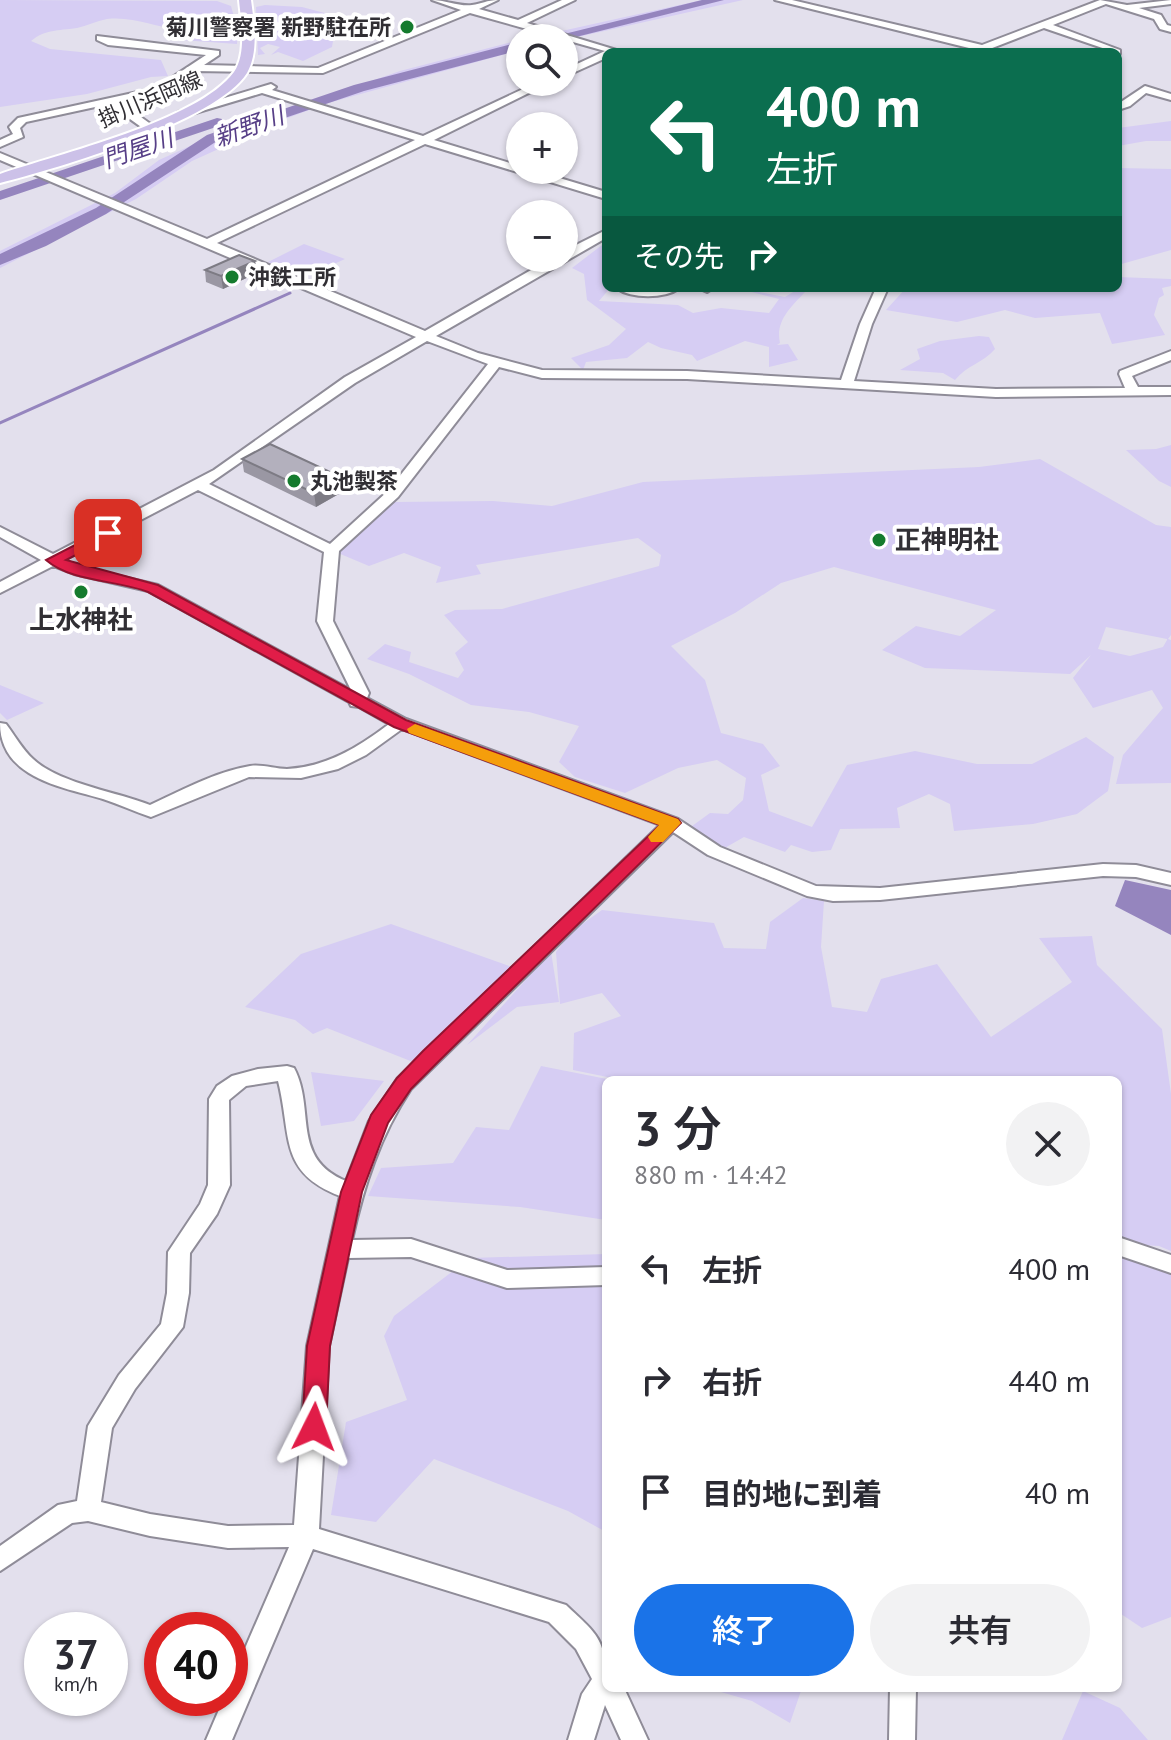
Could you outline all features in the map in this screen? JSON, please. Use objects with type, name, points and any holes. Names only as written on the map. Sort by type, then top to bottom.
[{"type":"main road","points":[[241,71],[247,56],[245,0]]},
{"type":"main road","name":"掛川浜岡線","points":[[0,179],[182,114],[224,91],[241,71]]},
{"type":"street","points":[[437,0],[517,24],[570,0]]},
{"type":"street","points":[[196,68],[319,71],[493,0]]},
{"type":"street","points":[[780,0],[976,48]]},
{"type":"street","points":[[983,48],[1106,1],[1158,17],[1163,27],[1171,29]]},
{"type":"street","points":[[1125,8],[1171,1]]},
{"type":"street","points":[[1045,25],[1106,48]]},
{"type":"street","points":[[0,144],[17,138],[19,135],[14,127],[22,120],[159,90],[216,53],[108,42],[100,38]]},
{"type":"street","points":[[578,42],[602,49]]},
{"type":"street","points":[[578,67],[602,56]]},
{"type":"street","points":[[182,114],[288,81],[293,78],[292,72]]},
{"type":"street","points":[[1122,106],[1130,103],[1137,93],[1145,89],[1171,97]]},
{"type":"street","points":[[262,90],[602,195]]},
{"type":"street","points":[[208,243],[517,96]]},
{"type":"street","points":[[112,101],[148,127]]},
{"type":"street","points":[[0,156],[424,336],[494,364],[542,374],[687,375],[996,393],[1132,389],[1171,391]]},
{"type":"street","points":[[578,249],[602,235]]},
{"type":"street","points":[[0,588],[200,485],[350,380],[537,272]]},
{"type":"street","points":[[846,384],[880,292]]},
{"type":"street","points":[[1132,389],[1125,374],[1171,355]]},
{"type":"street","points":[[357,703],[361,693],[325,621],[332,550],[393,494],[494,364]]},
{"type":"street","points":[[200,485],[332,550]]},
{"type":"street","points":[[0,531],[80,571],[128,579],[153,588],[316,677],[357,703],[400,723],[672,823],[714,851],[796,886],[833,895],[880,894],[1103,870],[1136,871],[1171,879]]},
{"type":"street","points":[[316,677],[344,661]]},
{"type":"street","points":[[0,728],[27,763],[49,779],[112,796],[151,811],[232,776],[253,771],[285,774],[320,769],[344,761],[400,723]]},
{"type":"street","points":[[219,1740],[306,1536],[318,1346],[352,1192],[379,1121],[404,1084],[672,823]]},
{"type":"street","points":[[88,1510],[100,1426],[127,1382],[172,1327],[179,1252],[209,1208],[219,1185],[219,1099],[223,1089],[243,1079],[287,1073],[303,1153],[310,1170],[323,1180],[352,1192]]},
{"type":"street","points":[[1122,1247],[1171,1264]]},
{"type":"street","points":[[339,1249],[411,1248],[507,1279],[602,1276]]},
{"type":"street","points":[[0,1560],[67,1513],[88,1510],[150,1525],[228,1537],[306,1536],[557,1613],[585,1640],[602,1674]]},
{"type":"street","points":[[581,1740],[595,1694],[602,1688]]},
{"type":"street","points":[[611,1692],[635,1740]]},
{"type":"street","points":[[902,1740],[903,1692]]},
{"type":"shaded area","points":[[0,0],[217,1],[231,6],[238,31],[237,44],[181,40],[180,30],[126,19],[107,19],[77,28],[47,32],[31,41],[50,49],[161,60],[168,76],[151,77],[87,94],[0,107]]},
{"type":"shaded area","points":[[702,0],[743,0],[578,37],[578,27]]},
{"type":"shaded area","points":[[256,7],[302,7],[351,20],[323,19],[318,23],[327,26],[324,29],[329,31],[316,37],[333,41],[332,47],[303,61],[278,52],[271,55],[280,47],[268,44],[260,48],[265,54],[258,55]]},
{"type":"shaded area","points":[[506,44],[506,54],[328,103],[285,119],[192,161],[136,199],[0,268],[0,251],[115,193],[159,160],[210,137],[400,71]]},
{"type":"shaded area","points":[[1171,121],[1171,141],[1122,145],[1122,127]]},
{"type":"shaded area","points":[[1122,168],[1171,169],[1171,250],[1122,264]]},
{"type":"shaded area","points":[[304,244],[345,259],[305,277],[268,262]]},
{"type":"shaded area","points":[[602,245],[602,292],[607,292],[599,301],[678,305],[693,313],[721,308],[769,313],[779,299],[752,292],[785,297],[793,292],[805,292],[782,321],[780,343],[777,345],[788,344],[798,360],[769,367],[769,347],[745,341],[697,361],[692,355],[648,342],[627,358],[586,362],[583,370],[571,358],[609,345],[626,329],[587,300],[584,274],[578,271],[578,263]]},
{"type":"shaded area","points":[[1122,277],[1171,279],[1171,286],[1162,288],[1164,295],[1159,298],[1154,315],[1165,335],[1112,344],[1100,313],[1035,318],[1005,310],[957,322],[886,310],[902,292],[1122,292]]},
{"type":"shaded area","points":[[989,337],[995,349],[955,380],[943,373],[900,370],[920,359],[917,349],[940,341]]},
{"type":"shaded area","points":[[1171,445],[1171,487],[1159,481],[1126,450],[1156,449]]},
{"type":"shaded area","points":[[1040,459],[1156,525],[1171,527],[1171,635],[1168,639],[1171,640],[1171,783],[1116,784],[1123,755],[1163,708],[1152,690],[1093,708],[1073,678],[1091,655],[1070,674],[925,668],[882,650],[916,626],[960,636],[996,610],[834,567],[781,583],[735,613],[671,646],[705,680],[721,733],[763,744],[780,766],[761,775],[769,811],[812,827],[847,765],[915,751],[977,764],[1032,764],[1086,737],[1114,757],[1108,791],[1077,814],[1033,824],[954,831],[950,804],[929,794],[897,808],[900,828],[840,829],[831,850],[812,852],[791,845],[785,852],[744,837],[723,849],[688,829],[710,813],[728,814],[743,800],[746,778],[717,760],[678,768],[625,793],[575,777],[559,762],[579,726],[529,712],[471,705],[409,674],[367,659],[385,644],[411,652],[409,662],[458,678],[464,670],[455,653],[468,642],[444,615],[455,610],[502,609],[659,566],[661,555],[638,538],[476,565],[481,574],[436,583],[441,567],[404,553],[369,566],[338,553],[395,502],[493,501],[552,506],[643,482],[979,467]],"holes":[[[1106,627],[1167,639],[1163,647],[1130,656],[1098,649]]]},
{"type":"shaded area","points":[[0,685],[44,703],[7,720],[0,713]]},
{"type":"shaded area","points":[[1125,880],[1171,890],[1171,935],[1115,906]]},
{"type":"shaded area","points":[[803,898],[824,901],[821,947],[832,1007],[867,1012],[881,979],[937,964],[991,1037],[1072,982],[1039,938],[1092,936],[1097,965],[1162,1029],[1171,1094],[1171,1251],[1159,1246],[1126,1244],[1171,1267],[1171,1617],[1142,1628],[1122,1615],[1122,1076],[602,1076],[573,1070],[574,1033],[621,1016],[602,993],[560,1004],[556,952],[571,932],[602,910],[714,923],[724,948],[766,949],[770,922]]},
{"type":"shaded area","points":[[391,924],[512,967],[413,1062],[327,1028],[313,1034],[295,1020],[245,1007],[301,954]]},
{"type":"shaded area","points":[[551,952],[559,1002],[517,1007],[467,1045]]},
{"type":"shaded area","points":[[541,1066],[602,1078],[602,1219],[520,1207],[368,1196],[381,1168],[453,1163],[476,1127],[509,1130]]},
{"type":"shaded area","points":[[311,1072],[384,1081],[354,1121],[321,1126]]},
{"type":"shaded area","points":[[602,1254],[602,1530],[568,1511],[434,1459],[376,1522],[331,1515],[346,1422],[407,1400],[384,1336],[394,1316],[470,1258]]},
{"type":"shaded area","points":[[721,1692],[801,1692],[790,1723],[752,1701]]},
{"type":"shaded area","points":[[1085,1692],[1120,1708],[1148,1740],[1062,1740]]},
{"type":"building","points":[[239,255],[255,261],[221,276],[205,270]]},
{"type":"building","points":[[270,444],[343,478],[314,493],[242,459]]},
{"type":"waterway","name":"新野川","points":[[578,32],[718,0]]},
{"type":"waterway","name":"新野川","points":[[0,260],[41,243],[101,211],[212,138],[359,88],[506,50]]},
{"type":"waterway","name":"門屋川","points":[[0,196],[217,122]]},
{"type":"waterway","points":[[0,423],[290,293]]},
{"type":"slow traffic","points":[[415,729],[672,823],[657,837]]},
{"type":"place","name":"菊川警察署 新野駐在所","points":[[407,27]]},
{"type":"place","name":"沖鉄工所","points":[[232,277]]},
{"type":"place","name":"丸池製茶","points":[[294,481]]},
{"type":"place","name":"正神明社","points":[[879,540]]},
{"type":"place","name":"上水神社","points":[[81,592]]},
{"type":"route","points":[[108,533],[54,560],[80,571],[128,579],[153,588],[316,677],[357,703],[400,723],[672,823],[430,1056],[404,1084],[379,1121],[352,1192],[318,1346],[314,1427]]}]
